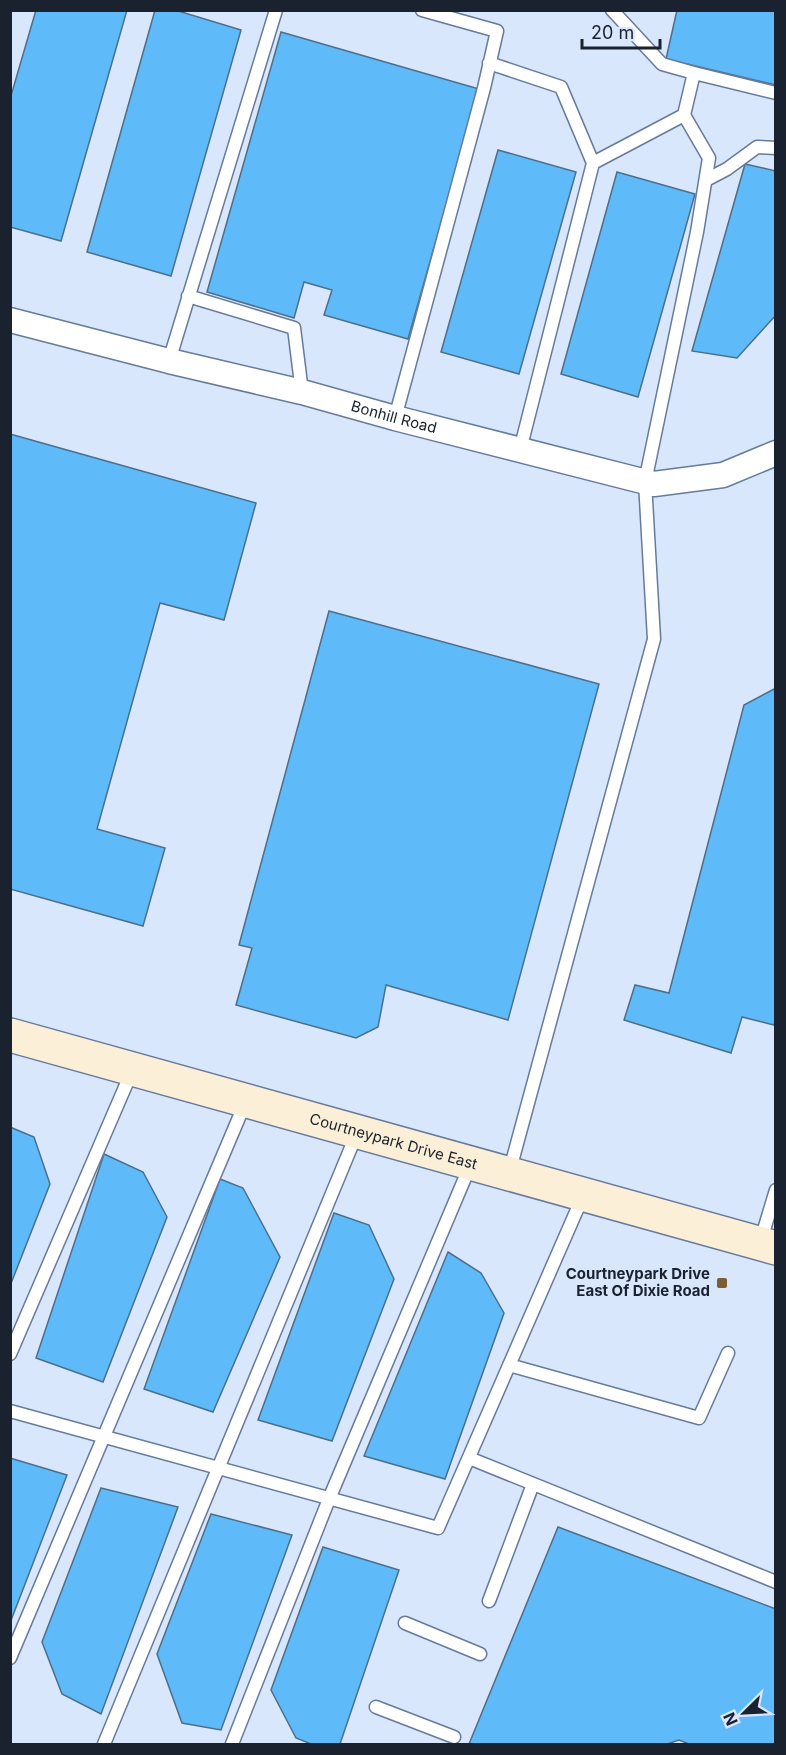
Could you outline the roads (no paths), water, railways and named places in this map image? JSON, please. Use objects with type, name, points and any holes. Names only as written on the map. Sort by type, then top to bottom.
[{"type":"street","name":"Bonhill Road","points":[[10,321],[302,392],[654,484],[723,476],[776,453]]},
{"type":"street","name":"Courtneypark Drive East","points":[[15,1039],[247,1100],[768,1246]]},
{"type":"lane","points":[[169,361],[276,10]]},
{"type":"lane","points":[[395,418],[497,31],[422,10]]},
{"type":"lane","points":[[612,10],[662,64],[776,93]]},
{"type":"lane","points":[[489,63],[561,87],[593,162],[520,450]]},
{"type":"lane","points":[[509,1174],[654,639],[645,482],[697,232],[709,158],[684,115],[694,73]]},
{"type":"lane","points":[[593,162],[684,115]]},
{"type":"lane","points":[[706,180],[727,169],[757,147],[776,148]]},
{"type":"lane","points":[[188,296],[294,328],[302,392]]},
{"type":"lane","points":[[10,1354],[133,1069]]},
{"type":"lane","points":[[10,1658],[247,1100]]},
{"type":"lane","points":[[104,1744],[357,1132]]},
{"type":"lane","points":[[232,1744],[329,1499],[471,1163]]},
{"type":"lane","points":[[768,1246],[776,1190]]},
{"type":"lane","points":[[10,1411],[438,1528],[584,1195]]},
{"type":"lane","points":[[509,1365],[699,1419],[729,1353]]},
{"type":"lane","points":[[469,1458],[776,1582]]},
{"type":"lane","points":[[489,1601],[533,1484]]},
{"type":"lane","points":[[405,1623],[480,1654]]},
{"type":"lane","points":[[376,1707],[454,1737]]},
{"type":"place","name":"Courtneypark Drive East Of Dixie Road","points":[[722,1283]]}]
